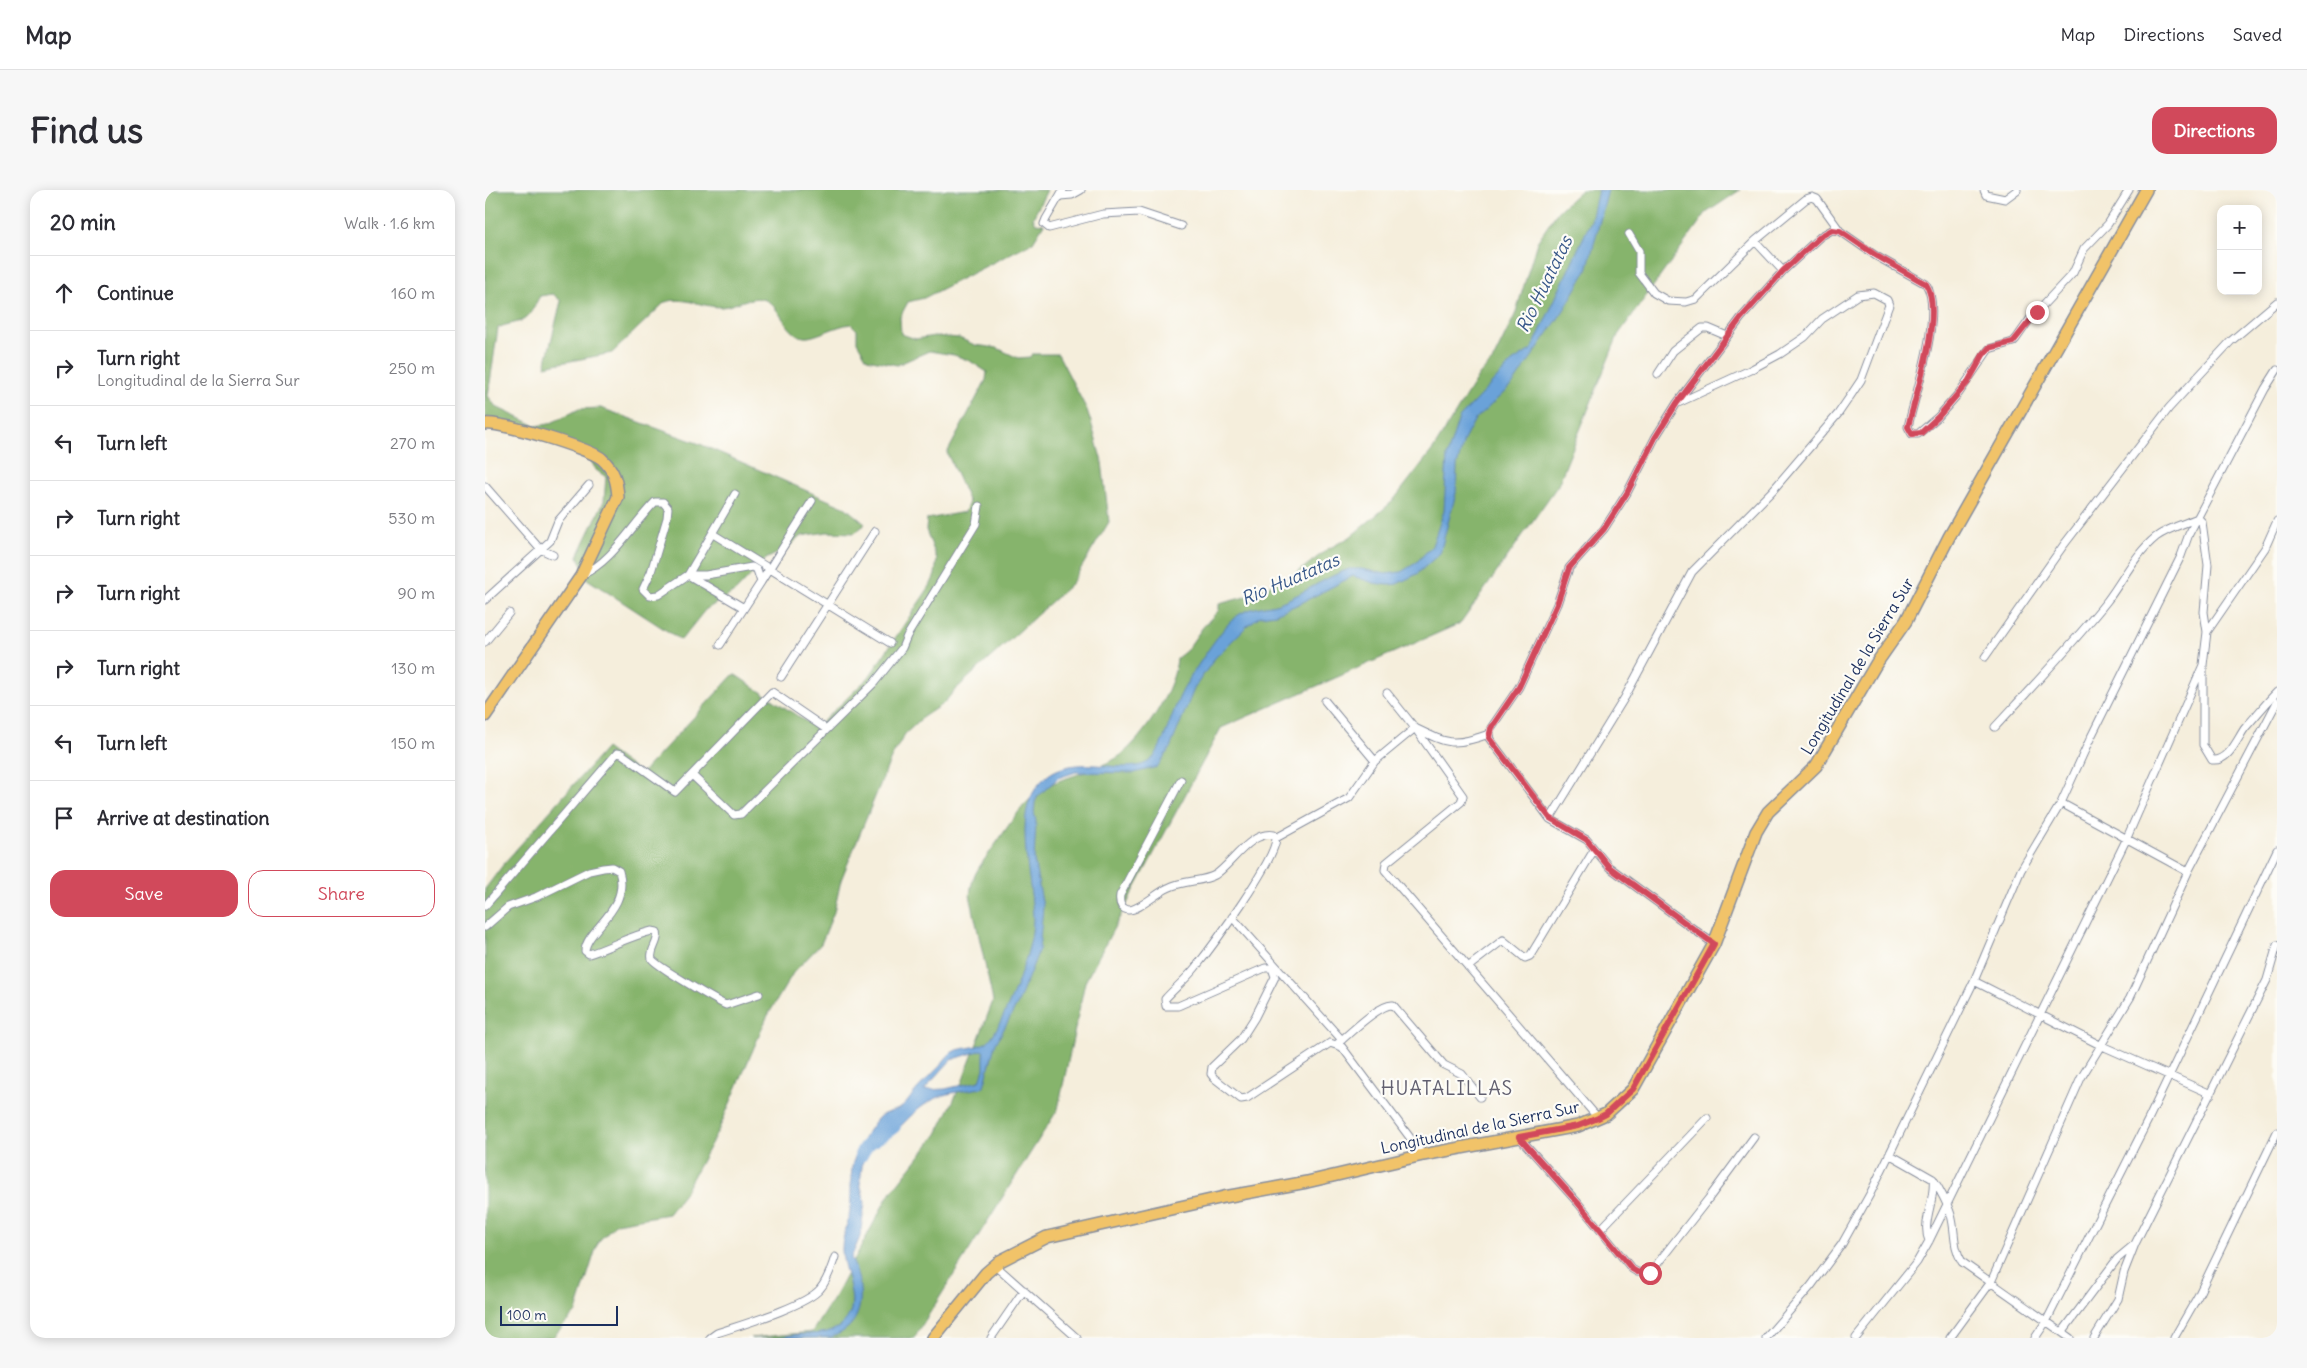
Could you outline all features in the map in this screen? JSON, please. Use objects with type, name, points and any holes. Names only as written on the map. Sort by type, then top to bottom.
[{"type":"main road","name":"Longitudinal de la Sierra Sur","points":[[933,1338],[986,1273],[995,1265],[1023,1248],[1061,1232],[1224,1197],[1307,1182],[1423,1155],[1578,1126],[1606,1114],[1633,1089],[1714,944],[1756,832],[1768,812],[1816,766],[1876,664],[1906,621],[1949,537],[2146,190]]},
{"type":"main road","points":[[485,424],[507,425],[601,457],[613,471],[617,483],[617,496],[581,576],[485,716]]},
{"type":"street","points":[[1081,190],[1072,195],[1062,193],[1044,224],[1049,228],[1103,214],[1139,212],[1181,226]]},
{"type":"street","points":[[1984,190],[1986,195],[2005,199],[2017,190]]},
{"type":"street","points":[[1629,234],[1639,251],[1639,273],[1654,293],[1668,301],[1678,303],[1696,299],[1755,241],[1806,199],[1812,197],[1817,199],[1840,231],[1877,256],[1926,284],[1929,289],[1933,308],[1931,328],[1908,427],[1912,434],[1918,434],[1938,417],[1959,393],[1989,348],[2013,342],[2019,336],[2030,319],[2073,273],[2084,249],[2108,224],[2129,190]]},
{"type":"street","points":[[1489,734],[1491,728],[1519,687],[1557,604],[1569,568],[1604,529],[1627,493],[1655,438],[1677,403],[1727,336],[1783,271],[1821,236],[1832,230],[1840,231]]},
{"type":"street","points":[[1755,241],[1783,271]]},
{"type":"street","points":[[1550,818],[1625,696],[1692,572],[1773,490],[1851,395],[1861,380],[1889,305],[1887,300],[1874,293],[1858,295],[1822,319],[1805,337],[1780,354],[1750,370],[1677,403]]},
{"type":"street","points":[[1985,657],[2019,612],[2063,546],[2169,408],[2231,341],[2277,302]]},
{"type":"street","points":[[1658,374],[1673,351],[1702,328],[1708,328],[1727,336]]},
{"type":"street","points":[[1766,1338],[1811,1286],[1842,1244],[1975,981],[2021,870],[2061,803],[2197,518],[2265,389],[2277,370]]},
{"type":"street","points":[[485,600],[552,537],[562,516],[589,484]]},
{"type":"street","points":[[485,486],[541,549],[553,555]]},
{"type":"street","points":[[581,576],[593,570],[615,549],[652,506],[659,501],[665,503],[668,508],[667,518],[651,572],[643,589],[650,596],[658,595],[688,575],[735,494]]},
{"type":"street","points":[[720,646],[812,501]]},
{"type":"street","points":[[692,775],[734,815],[741,814],[874,683],[902,648],[907,636],[976,524],[979,506]]},
{"type":"street","points":[[2197,518],[2202,522],[2208,566],[2205,612],[2207,632],[2203,665],[2203,745],[2212,760],[2223,757],[2233,748],[2244,729],[2277,692]]},
{"type":"street","points":[[1995,727],[2107,601],[2137,558],[2155,538],[2169,528],[2197,518]]},
{"type":"street","points":[[2207,632],[2265,548],[2277,521]]},
{"type":"street","points":[[781,677],[875,531]]},
{"type":"street","points":[[713,534],[889,643]]},
{"type":"street","points":[[688,575],[706,575],[752,567],[757,570],[761,582]]},
{"type":"street","points":[[688,575],[744,608]]},
{"type":"street","points":[[485,642],[509,613]]},
{"type":"street","points":[[1856,1338],[1917,1262],[1929,1241],[2126,840],[2203,665]]},
{"type":"street","points":[[485,906],[617,753],[622,754],[673,792],[679,790],[772,692],[826,729]]},
{"type":"street","points":[[1387,693],[1415,728],[1463,796],[1461,802],[1384,866],[1395,883],[1598,1118]]},
{"type":"street","points":[[1325,701],[1375,761]]},
{"type":"street","points":[[1950,1338],[1991,1282],[2081,1078],[2130,998],[2188,872],[2277,702]]},
{"type":"street","points":[[1415,728],[1445,742],[1461,743],[1489,734]]},
{"type":"street","points":[[1415,728],[1375,761],[1349,798],[1276,838],[1271,857],[1232,917],[1195,968],[1165,1002],[1166,1006],[1171,1008],[1178,1006],[1265,968],[1272,968],[1275,977],[1255,1017],[1241,1039],[1212,1067],[1211,1074],[1214,1078],[1241,1099],[1247,1098],[1329,1043],[1339,1042],[1388,1004],[1393,1005],[1444,1065],[1462,1074],[1480,1097]]},
{"type":"street","points":[[1489,734],[1538,805],[1550,818],[1587,840],[1609,867],[1714,944]]},
{"type":"street","points":[[1181,780],[1119,895],[1119,902],[1122,907],[1129,910],[1135,908],[1168,888],[1184,882],[1215,875],[1252,842],[1269,834],[1276,838]]},
{"type":"street","points":[[2061,803],[2188,872]]},
{"type":"street","points":[[1468,967],[1503,940],[1525,958],[1529,956],[1594,850]]},
{"type":"street","points":[[2035,1338],[2047,1320],[2169,1077],[2277,850]]},
{"type":"street","points":[[485,926],[508,907],[536,897],[589,871],[612,868],[619,871],[621,878],[620,888],[608,918],[589,940],[585,952],[589,954],[620,940],[652,931],[657,932],[658,938],[651,955],[653,961],[673,975],[727,1004],[759,994]]},
{"type":"street","points":[[1232,917],[1339,1042],[1423,1155]]},
{"type":"street","points":[[2271,968],[2277,946]]},
{"type":"street","points":[[2093,1338],[2118,1298],[2124,1272],[2135,1244],[2277,959]]},
{"type":"street","points":[[1975,981],[2100,1045],[2211,1094]]},
{"type":"street","points":[[1600,1230],[1707,1118]]},
{"type":"street","points":[[2174,1338],[2198,1296],[2277,1132]]},
{"type":"street","points":[[1519,1137],[1632,1269],[1637,1272],[1650,1273],[1754,1137]]},
{"type":"street","points":[[1889,1154],[1933,1179],[1939,1186],[1946,1207],[1951,1214],[1954,1244],[1962,1262],[2063,1331],[2070,1338]]},
{"type":"street","points":[[1929,1241],[1926,1234],[1933,1192],[1933,1179]]},
{"type":"street","points":[[2063,1331],[2117,1259],[2135,1244]]},
{"type":"street","points":[[710,1338],[717,1333],[807,1299],[816,1293],[827,1280],[835,1257]]},
{"type":"street","points":[[995,1265],[1077,1338]]},
{"type":"street","points":[[991,1338],[1024,1290]]},
{"type":"green space","points":[[485,190],[1047,190],[1033,218],[1036,223],[1044,224],[1033,242],[924,298],[908,302],[900,317],[901,334],[916,339],[934,336],[959,338],[975,345],[997,348],[1018,358],[1030,357],[1032,354],[1058,354],[1087,410],[1091,422],[1102,462],[1109,522],[1072,583],[955,690],[944,703],[923,717],[905,734],[891,758],[841,880],[834,912],[821,944],[793,973],[767,1017],[719,1129],[683,1195],[668,1214],[616,1223],[598,1242],[576,1312],[552,1338],[485,1338],[485,889],[506,861],[606,748],[641,774],[734,674],[816,728],[869,677],[930,586],[935,575],[937,559],[926,530],[927,519],[965,512],[969,502],[947,453],[986,380],[987,372],[970,361],[954,355],[929,351],[897,365],[867,359],[857,342],[857,330],[851,324],[804,337],[793,332],[769,302],[757,298],[721,307],[679,300],[665,302],[612,353],[545,366],[561,301],[553,294],[540,296],[530,314],[524,319],[498,328],[488,396],[496,407],[536,426],[549,424],[579,409],[601,408],[700,444],[846,508],[865,524],[855,533],[827,532],[801,536],[786,549],[766,559],[736,591],[705,610],[681,640],[587,579],[578,556],[604,501],[606,477],[596,470],[583,447],[494,418],[485,418]]},
{"type":"green space","points":[[1581,190],[1740,190],[1706,213],[1618,335],[1558,485],[1461,623],[1221,728],[1085,982],[1058,1109],[914,1338],[751,1338],[812,1332],[836,1294],[888,1196],[937,1134],[961,1085],[993,1001],[970,895],[971,887],[978,869],[1015,817],[1038,792],[1059,781],[1109,762],[1130,747],[1149,724],[1165,697],[1171,684],[1177,658],[1186,651],[1203,627],[1219,610],[1219,604],[1245,597],[1297,573],[1328,549],[1350,537],[1392,502],[1434,448],[1479,375],[1493,360],[1515,315],[1537,242],[1558,211]]},
{"type":"water","points":[[1598,190],[1608,190],[1587,270],[1564,310],[1513,384],[1474,421],[1464,440],[1457,466],[1456,493],[1440,553],[1417,574],[1397,584],[1374,583],[1353,576],[1301,603],[1275,614],[1260,616],[1248,625],[1215,658],[1201,678],[1194,689],[1170,748],[1157,767],[1134,773],[1076,772],[1058,778],[1038,796],[1034,812],[1036,822],[1034,860],[1043,907],[1039,950],[1018,1003],[995,1045],[984,1086],[936,1098],[912,1115],[889,1136],[885,1138],[878,1134],[876,1135],[863,1159],[860,1183],[865,1202],[860,1237],[851,1258],[859,1281],[860,1304],[857,1315],[843,1332],[831,1337],[780,1338],[832,1330],[839,1327],[847,1319],[851,1310],[851,1290],[843,1259],[842,1244],[850,1211],[853,1162],[870,1128],[881,1116],[903,1106],[951,1053],[987,1042],[996,1030],[1006,1010],[1023,967],[1032,933],[1033,919],[1026,855],[1025,821],[1033,793],[1046,777],[1061,768],[1078,765],[1128,767],[1142,765],[1153,758],[1157,753],[1182,692],[1192,674],[1223,630],[1237,616],[1252,609],[1279,603],[1349,569],[1361,569],[1386,574],[1401,572],[1416,563],[1432,546],[1444,511],[1447,456],[1459,418],[1512,362],[1532,349],[1591,221]],"holes":[[[982,1050],[984,1052],[984,1069],[980,1081],[945,1089],[924,1090],[951,1060]]]},
{"type":"waterway","name":"Rio Huatatas","points":[[861,1155],[871,1141],[894,1126]]},
{"type":"district","name":"HUATALILLAS","points":[[1447,1088]]},
{"type":"route","points":[[1650,1273],[1644,1274],[1632,1269],[1578,1203],[1519,1137],[1578,1126],[1598,1118],[1606,1114],[1633,1089],[1714,944],[1609,867],[1587,840],[1550,818],[1538,805],[1515,771],[1489,738],[1491,728],[1519,687],[1557,604],[1569,568],[1604,529],[1627,493],[1662,425],[1741,318],[1811,243],[1832,230],[1846,233],[1877,256],[1926,284],[1929,289],[1933,308],[1931,328],[1909,421],[1908,427],[1912,434],[1921,433],[1938,417],[1968,382],[1989,348],[2013,342],[2037,312]]}]
